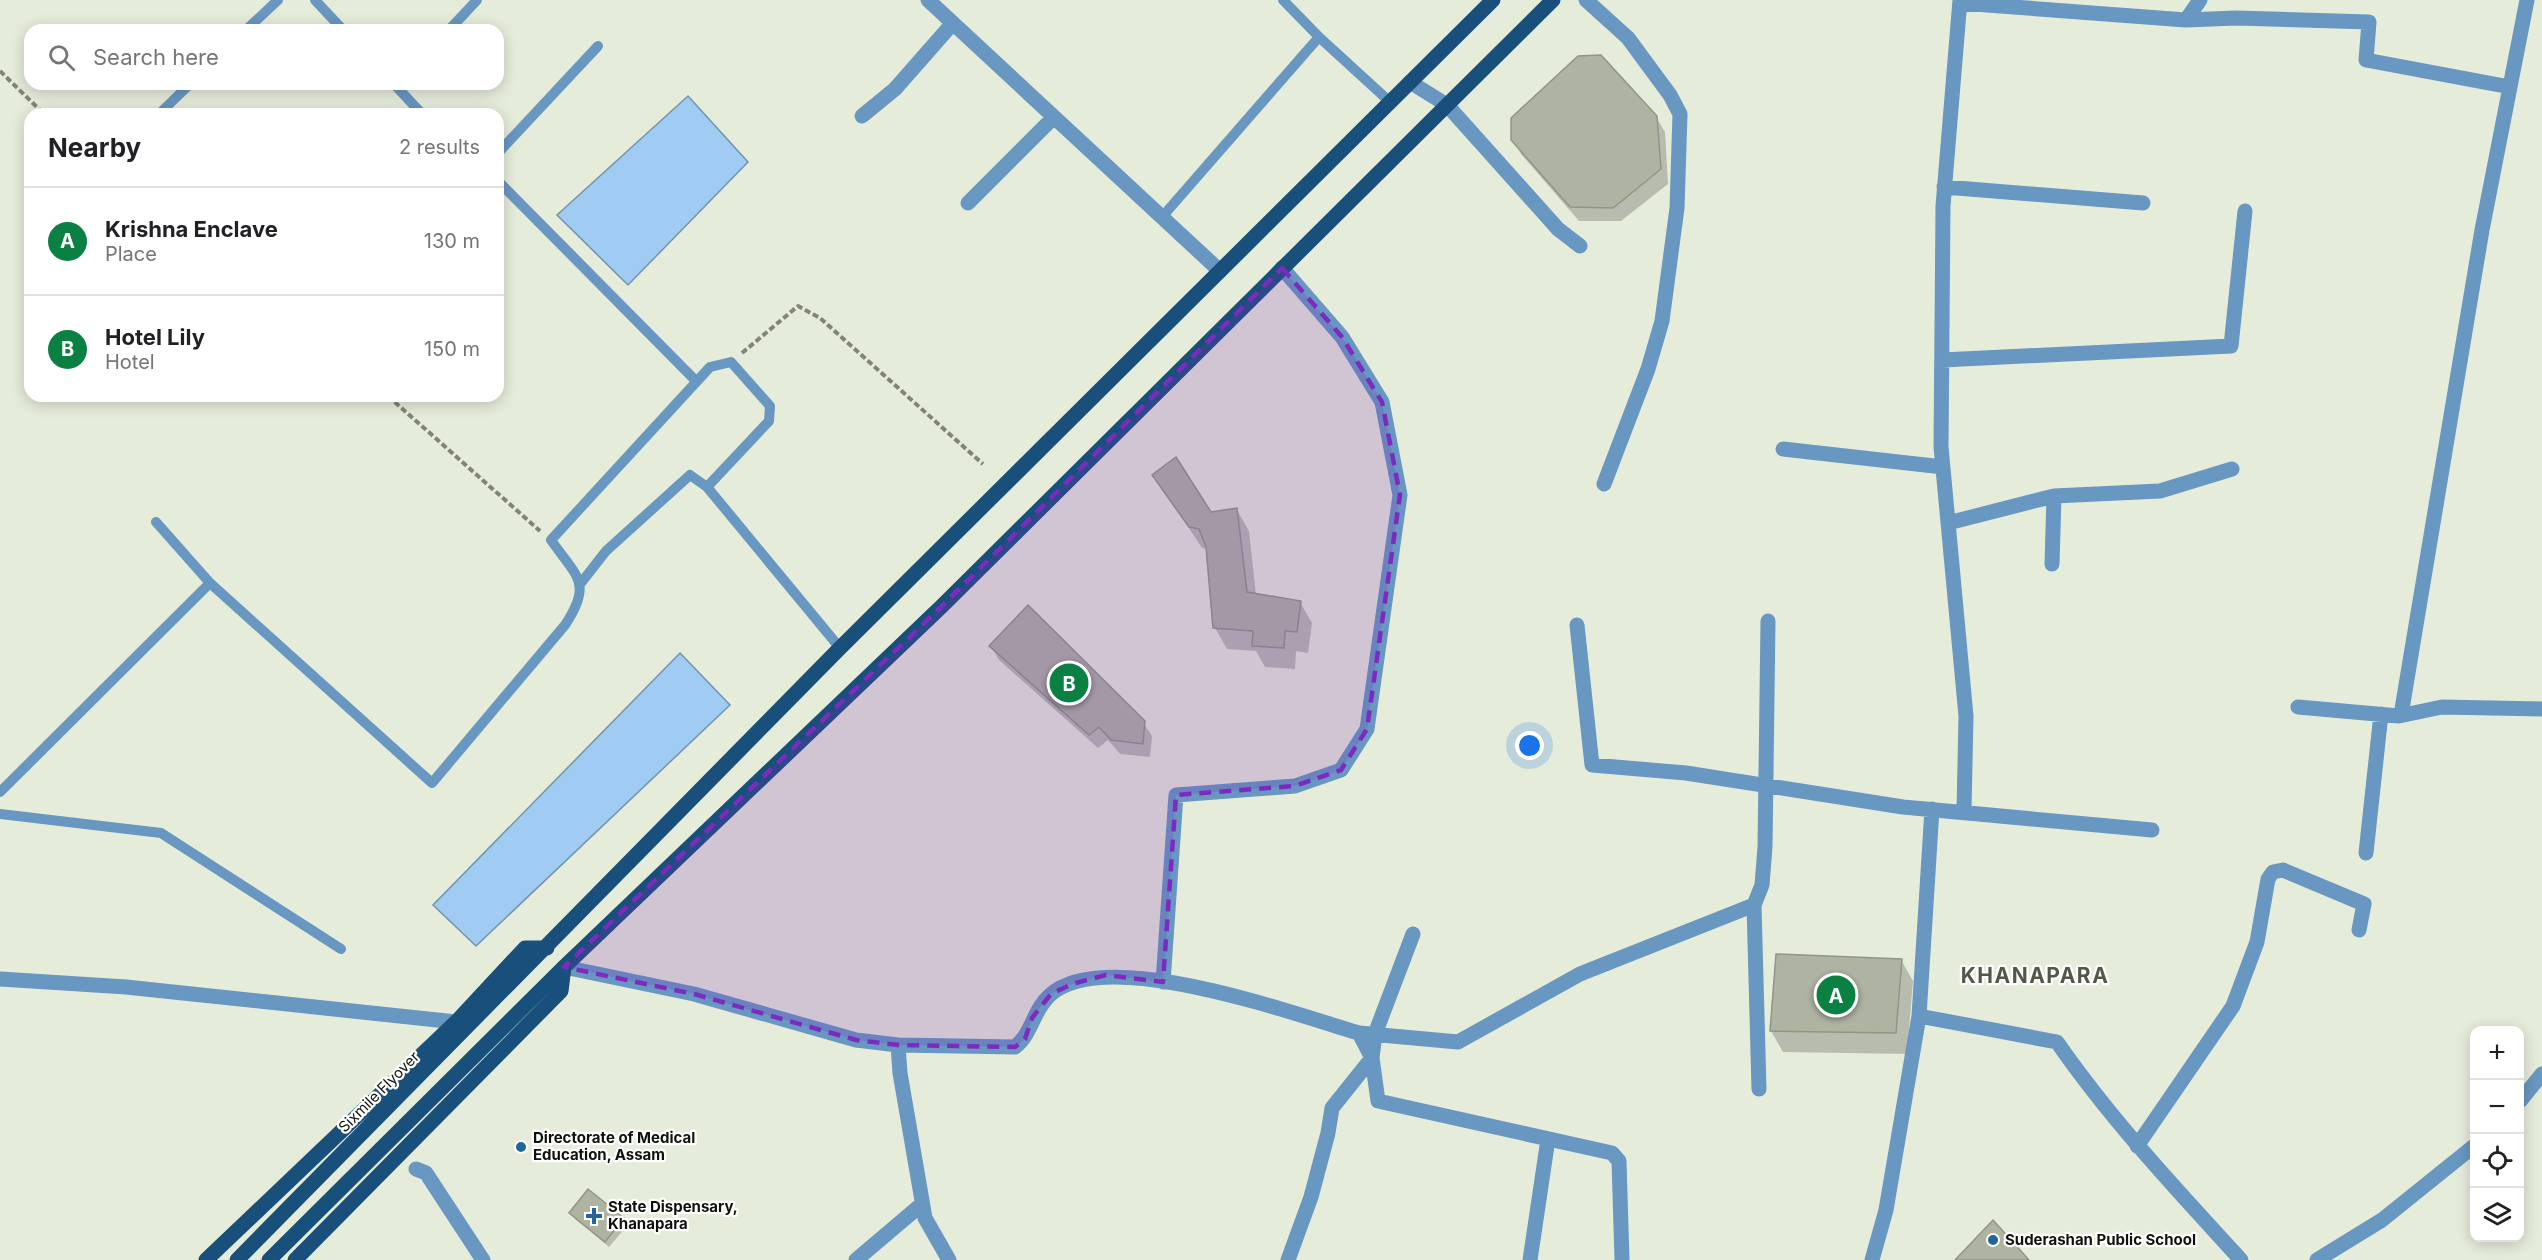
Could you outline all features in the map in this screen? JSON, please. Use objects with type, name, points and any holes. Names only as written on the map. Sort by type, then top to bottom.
[{"type":"main road","name":"Sixmile Flyover","points":[[237,1260],[488,1008],[840,648],[1492,0]]},
{"type":"main road","points":[[269,1260],[564,967],[942,606],[1553,0]]},
{"type":"main road","points":[[206,1260],[456,1022],[525,948],[546,948]]},
{"type":"main road","points":[[295,1260],[561,991],[564,967]]},
{"type":"street","points":[[928,0],[1220,271]]},
{"type":"street","points":[[1586,0],[1628,38],[1670,95],[1680,114],[1677,208],[1662,321],[1648,369],[1604,484]]},
{"type":"street","points":[[2186,20],[2200,0]]},
{"type":"street","points":[[1965,811],[1966,716],[1943,467],[1942,360],[1944,187],[1960,1],[2186,20],[2236,18],[2369,22],[2366,60],[2510,87]]},
{"type":"street","points":[[2401,715],[2480,242],[2510,87],[2527,3],[2542,8]]},
{"type":"street","points":[[862,116],[895,89],[953,22]]},
{"type":"street","points":[[1410,82],[1447,105],[1558,229],[1580,246]]},
{"type":"street","points":[[968,203],[1054,117]]},
{"type":"street","points":[[1944,187],[2143,203]]},
{"type":"street","points":[[1942,360],[2231,346],[2245,212]]},
{"type":"street","points":[[1163,982],[1176,795],[1295,786],[1341,770],[1367,729],[1400,495],[1398,484],[1382,402],[1342,336],[1282,268]]},
{"type":"street","points":[[1783,449],[1943,467]]},
{"type":"street","points":[[1948,524],[2054,496],[2160,491],[2232,469]]},
{"type":"street","points":[[2052,564],[2054,496]]},
{"type":"street","points":[[1759,1089],[1754,905],[1762,885],[1768,621]]},
{"type":"street","points":[[1577,625],[1592,765],[1686,773],[1903,807],[2152,830]]},
{"type":"street","points":[[2298,707],[2401,715],[2442,707],[2542,709]]},
{"type":"street","points":[[2366,853],[2381,714]]},
{"type":"street","points":[[1872,1260],[1886,1210],[1919,1016],[1932,809]]},
{"type":"street","points":[[2137,1146],[2234,1006],[2257,942],[2268,879],[2273,872],[2283,870],[2364,904],[2358,930]]},
{"type":"street","points":[[564,967],[694,994],[856,1040],[898,1045],[1016,1047],[1025,1039],[1032,1018],[1051,994],[1072,984],[1106,975],[1205,988],[1359,1033],[1458,1042],[1580,974],[1754,905]]},
{"type":"street","points":[[1413,934],[1375,1035],[1372,1058],[1378,1101],[1612,1153],[1619,1161],[1622,1260]]},
{"type":"street","points":[[0,979],[126,987],[456,1022]]},
{"type":"street","points":[[1919,1016],[2057,1042],[2094,1095],[2137,1146],[2241,1260]]},
{"type":"street","points":[[1359,1033],[1372,1058]]},
{"type":"street","points":[[898,1045],[900,1073],[925,1218],[950,1260]]},
{"type":"street","points":[[1288,1260],[1311,1197],[1332,1108],[1372,1058]]},
{"type":"street","points":[[2524,1096],[2542,1074]]},
{"type":"street","points":[[1530,1260],[1548,1139]]},
{"type":"street","points":[[2317,1260],[2382,1220],[2470,1150]]},
{"type":"street","points":[[416,1169],[426,1173],[483,1260]]},
{"type":"street","points":[[856,1260],[922,1204]]},
{"type":"lane","points":[[252,24],[278,0]]},
{"type":"lane","points":[[315,0],[337,24]]},
{"type":"lane","points":[[455,24],[477,0]]},
{"type":"lane","points":[[1282,0],[1390,102]]},
{"type":"lane","points":[[1162,217],[1319,37]]},
{"type":"lane","points":[[504,147],[598,46]]},
{"type":"lane","points":[[165,108],[184,90]]},
{"type":"lane","points":[[400,90],[417,108]]},
{"type":"lane","points":[[504,187],[696,381]]},
{"type":"lane","points":[[581,583],[550,540],[710,367],[731,362],[770,406],[769,421],[707,487]]},
{"type":"lane","points":[[156,522],[210,583],[432,783],[565,625],[579,603],[581,583],[606,551],[690,475],[707,487],[840,648]]},
{"type":"lane","points":[[0,792],[210,583]]},
{"type":"lane","points":[[0,814],[161,833],[341,949]]},
{"type":"path","points":[[0,71],[38,108]]},
{"type":"path","points":[[731,362],[798,306],[820,318],[983,464]]},
{"type":"path","points":[[395,402],[550,540]]},
{"type":"highlighted area","points":[[1282,268],[1342,337],[1382,402],[1400,495],[1367,729],[1341,770],[1295,786],[1176,795],[1163,982],[1106,975],[1072,984],[1051,994],[1032,1018],[1025,1039],[1015,1047],[898,1045],[856,1040],[694,994],[564,967],[942,606]]},
{"type":"water","points":[[688,96],[748,162],[628,285],[557,215]]},
{"type":"water","points":[[680,653],[730,705],[476,946],[433,905]]},
{"type":"building","points":[[1601,55],[1657,116],[1661,169],[1613,208],[1570,207],[1511,140],[1511,118],[1578,56]]},
{"type":"building","points":[[1176,457],[1211,512],[1237,508],[1247,592],[1301,601],[1297,632],[1285,631],[1284,648],[1252,646],[1253,631],[1213,628],[1206,547],[1199,529],[1189,527],[1152,475]]},
{"type":"building","points":[[1028,605],[1145,721],[1143,744],[1111,740],[1099,727],[1089,735],[989,646]]},
{"type":"building","points":[[1776,954],[1902,959],[1896,1033],[1770,1031]]},
{"type":"building","points":[[588,1189],[624,1218],[605,1242],[569,1213]]},
{"type":"building","name":"Suderashan Public School","points":[[1993,1220],[2029,1260],[1955,1260]]},
{"type":"place","name":"Hotel Lily","points":[[1069,683]]},
{"type":"place","name":"Krishna Enclave","points":[[1836,995]]},
{"type":"place","name":"Directorate of Medical Education, Assam","points":[[521,1147]]},
{"type":"place","name":"State Dispensary, Khanapara","points":[[594,1216]]},
{"type":"place","name":"Suderashan Public School","points":[[1993,1240]]},
{"type":"district","name":"KHANAPARA","points":[[2035,976]]}]
